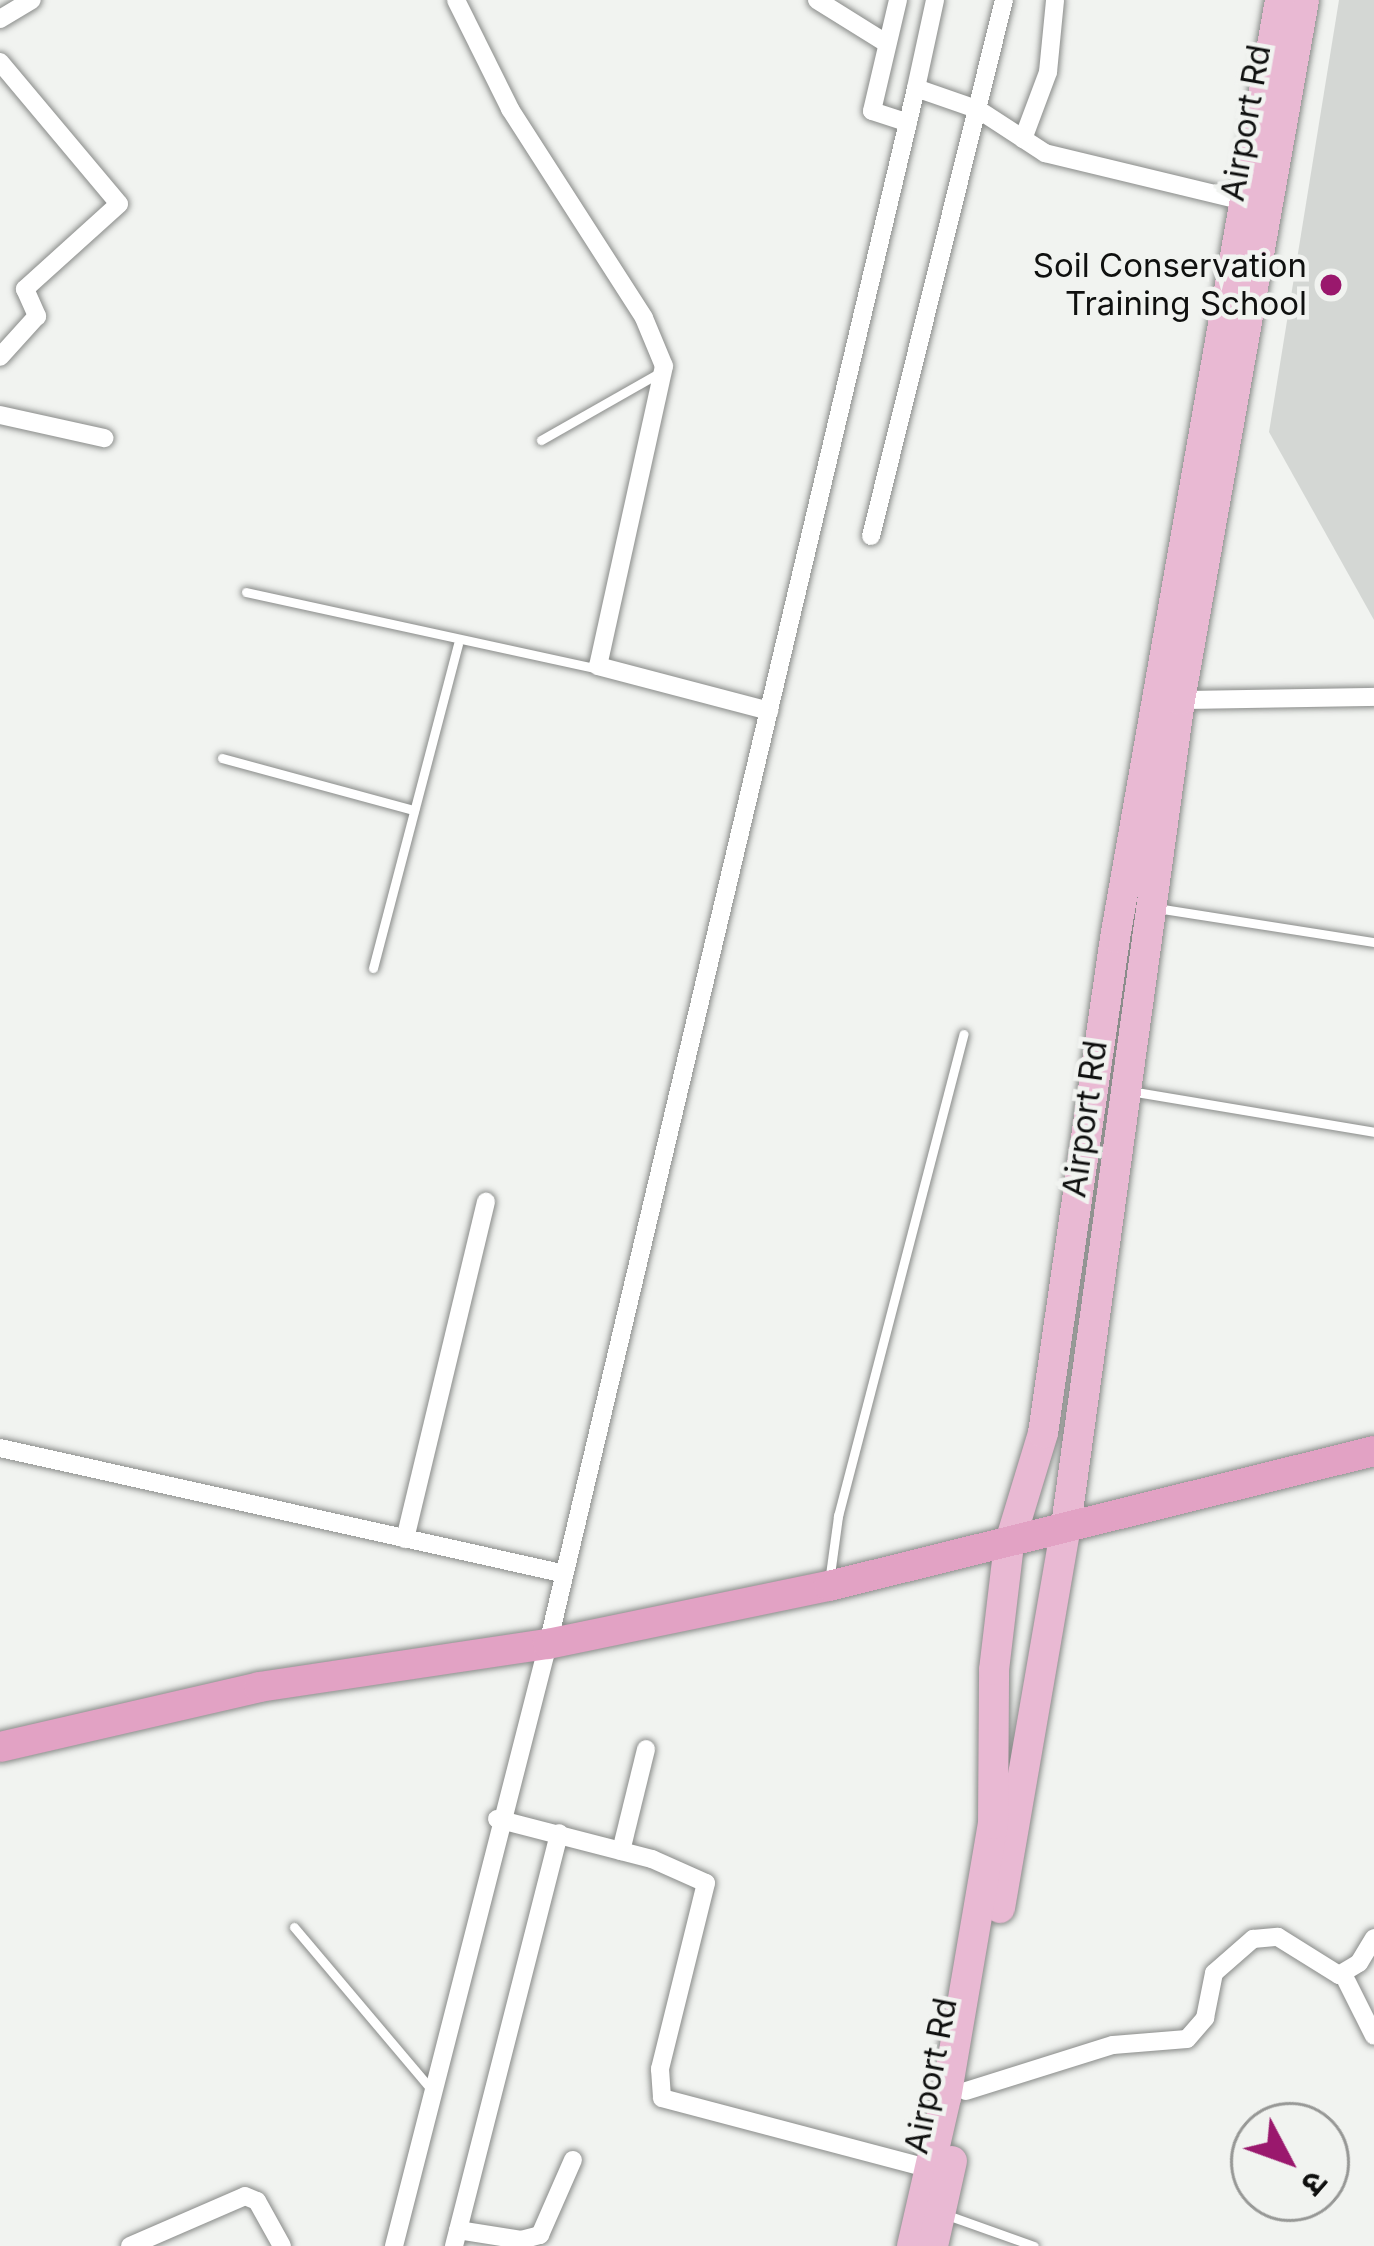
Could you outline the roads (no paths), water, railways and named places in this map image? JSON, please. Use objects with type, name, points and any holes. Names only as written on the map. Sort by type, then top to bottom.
[{"type":"highway","points":[[0,1747],[259,1687],[548,1644],[829,1586],[1065,1534],[1374,1451]]},
{"type":"main road","points":[[912,2246],[992,1824],[994,1670],[1009,1545],[1043,1433],[1115,938],[1280,0]]},
{"type":"main road","name":"Airport Rd","points":[[933,2246],[966,2091],[1065,1534],[1180,700],[1304,0]]},
{"type":"street","points":[[0,19],[32,0]]},
{"type":"street","points":[[456,0],[510,109],[644,318],[664,370],[600,669],[769,711]]},
{"type":"street","points":[[817,0],[886,44]]},
{"type":"street","points":[[898,0],[872,111],[908,123]]},
{"type":"street","points":[[394,2246],[497,1820],[548,1644],[561,1573],[908,123],[924,90],[935,0]]},
{"type":"street","points":[[871,536],[971,106],[1004,0]]},
{"type":"street","points":[[1023,139],[1048,72],[1055,0]]},
{"type":"street","points":[[0,62],[119,204],[26,289],[37,316],[0,357]]},
{"type":"street","points":[[924,90],[971,106],[1023,139],[1099,171],[1243,201]]},
{"type":"street","points":[[0,415],[104,438]]},
{"type":"street","points":[[1180,700],[1374,697]]},
{"type":"street","points":[[405,1539],[486,1202]]},
{"type":"street","points":[[0,1448],[561,1573]]},
{"type":"street","points":[[621,1851],[646,1749]]},
{"type":"street","points":[[497,1820],[687,1871],[707,1887],[658,2095],[930,2169]]},
{"type":"street","points":[[559,1834],[456,2238],[532,2242],[553,2220],[573,2159]]},
{"type":"street","points":[[966,2091],[1113,2045],[1187,2039],[1205,2018],[1214,1973],[1253,1939],[1278,1937],[1330,1973],[1343,1974]]},
{"type":"street","points":[[1343,1974],[1374,1938]]},
{"type":"street","points":[[1343,1974],[1374,2036]]},
{"type":"street","points":[[130,2246],[244,2196],[257,2201],[282,2246]]},
{"type":"lane","points":[[541,440],[664,370]]},
{"type":"lane","points":[[246,592],[458,644],[600,669]]},
{"type":"lane","points":[[373,968],[458,644]]},
{"type":"lane","points":[[222,758],[414,810]]},
{"type":"lane","points":[[1150,907],[1374,942]]},
{"type":"lane","points":[[829,1586],[838,1516],[964,1034]]},
{"type":"lane","points":[[1125,1090],[1374,1132]]},
{"type":"lane","points":[[294,1927],[431,2090]]},
{"type":"lane","points":[[942,2213],[1034,2246]]},
{"type":"place","name":"Soil Conservation Training School","points":[[1331,285]]}]
